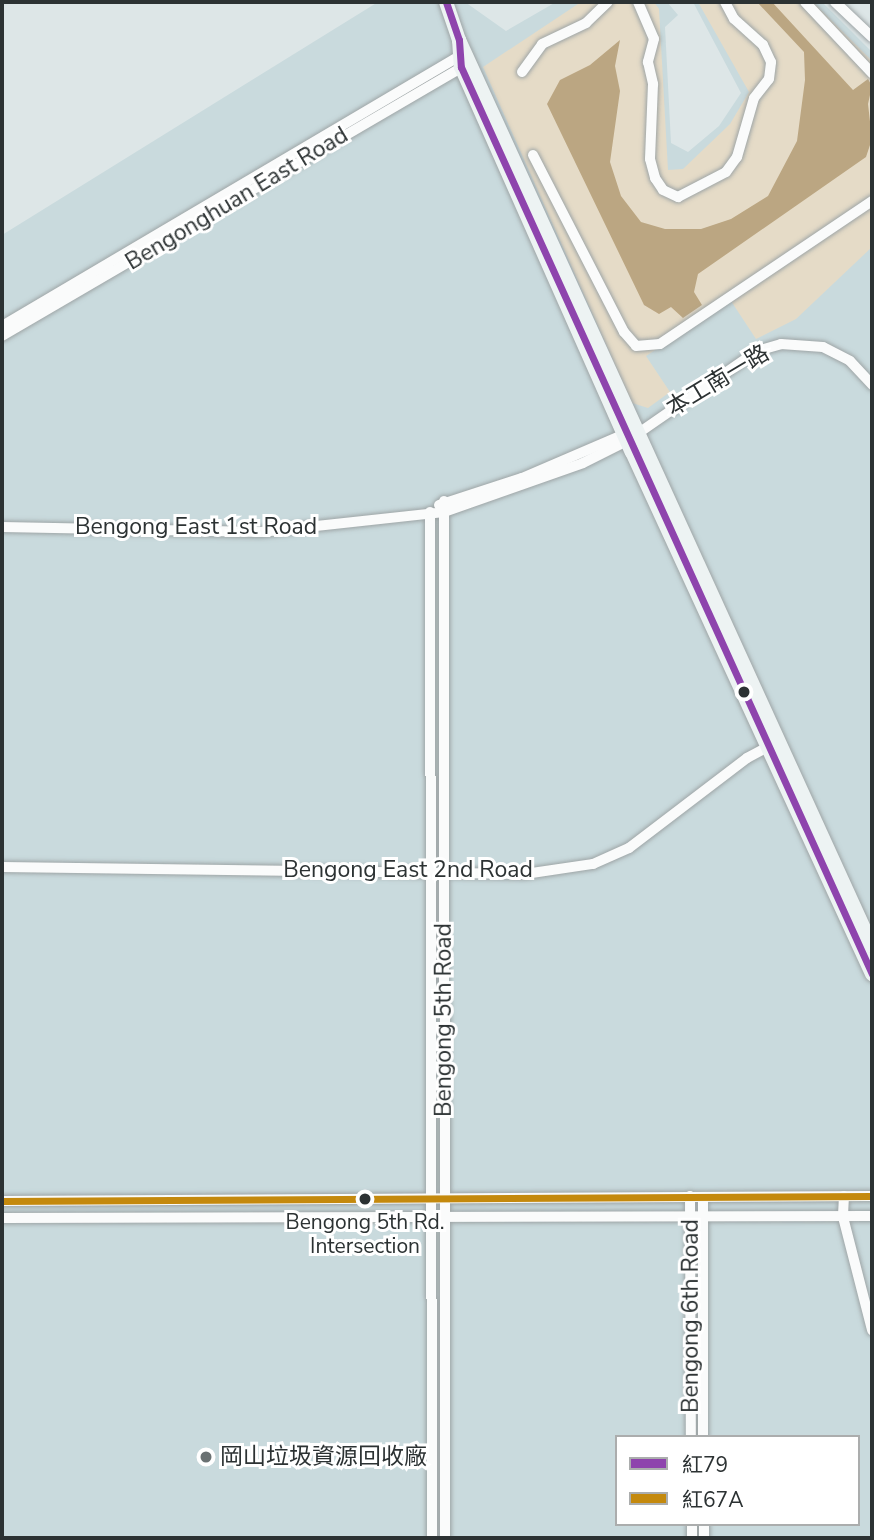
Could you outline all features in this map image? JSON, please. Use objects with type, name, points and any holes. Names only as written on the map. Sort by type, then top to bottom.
[{"type":"main road","points":[[446,2],[463,56],[629,436],[771,745],[872,974]]},
{"type":"main road","points":[[771,745],[872,946]]},
{"type":"street","points":[[522,72],[542,44],[586,23],[608,2]]},
{"type":"street","points":[[638,2],[654,39],[648,62],[653,84],[650,159],[655,178],[663,190],[678,197],[726,172],[737,156],[754,98],[769,79],[771,62],[763,45],[734,19],[725,2]]},
{"type":"street","points":[[805,2],[872,73]]},
{"type":"street","points":[[835,2],[872,37]]},
{"type":"street","name":"Bengonghuan East Road","points":[[2,326],[463,56]]},
{"type":"street","name":"Bengonghuan East Road","points":[[2,336],[463,56]]},
{"type":"street","points":[[533,155],[624,332],[636,346],[660,344],[872,201]]},
{"type":"street","name":"本工南一路","points":[[629,436],[757,351],[781,344],[823,347],[850,360],[872,385]]},
{"type":"street","name":"Bengong East 1st Road","points":[[2,527],[261,532],[366,524],[430,512],[629,436]]},
{"type":"street","name":"Bengong 5th Road","points":[[444,507],[445,1538]]},
{"type":"street","name":"Bengong 5th Road","points":[[430,512],[432,1538]]},
{"type":"street","name":"Bengong East 2nd Road","points":[[2,867],[525,874],[593,864],[629,848],[771,745]]},
{"type":"street","name":"Bengong 6th Road","points":[[690,1196],[691,1435]]},
{"type":"street","points":[[844,1196],[843,1217],[872,1330]]},
{"type":"street","points":[[2,1201],[872,1196]]},
{"type":"street","name":"Bengong 6th Road","points":[[703,1197],[703,1435]]},
{"type":"street","points":[[2,1217],[872,1216]]},
{"type":"shaded area","points":[[378,2],[465,2],[506,31],[556,2],[667,2],[678,15],[665,27],[671,143],[688,152],[719,126],[741,93],[693,2],[822,2],[872,52],[872,1538],[2,1538],[2,235]]},
{"type":"shaded area","points":[[581,2],[654,2],[659,9],[668,170],[683,169],[730,124],[749,92],[698,2],[813,2],[872,61],[872,247],[796,319],[756,339],[731,301],[646,356],[670,392],[648,408],[632,403],[483,67]]},
{"type":"shaded area","points":[[757,2],[772,2],[853,90],[868,79],[872,86],[868,104],[872,139],[866,157],[698,274],[694,292],[702,305],[683,318],[671,307],[659,314],[644,305],[547,104],[560,80],[590,65],[620,40],[615,66],[620,91],[610,162],[621,196],[641,222],[665,229],[701,229],[731,219],[768,196],[797,141],[805,80],[804,52]]},
{"type":"transit line","name":"紅79","points":[[446,2],[459,40],[461,67],[872,974]]},
{"type":"transit line","name":"紅67A","points":[[2,1201],[872,1196]]},
{"type":"place","name":"Bengong 5th Rd. Intersection","points":[[365,1199]]},
{"type":"place","name":"岡山垃圾資源回收廠","points":[[206,1457]]}]
